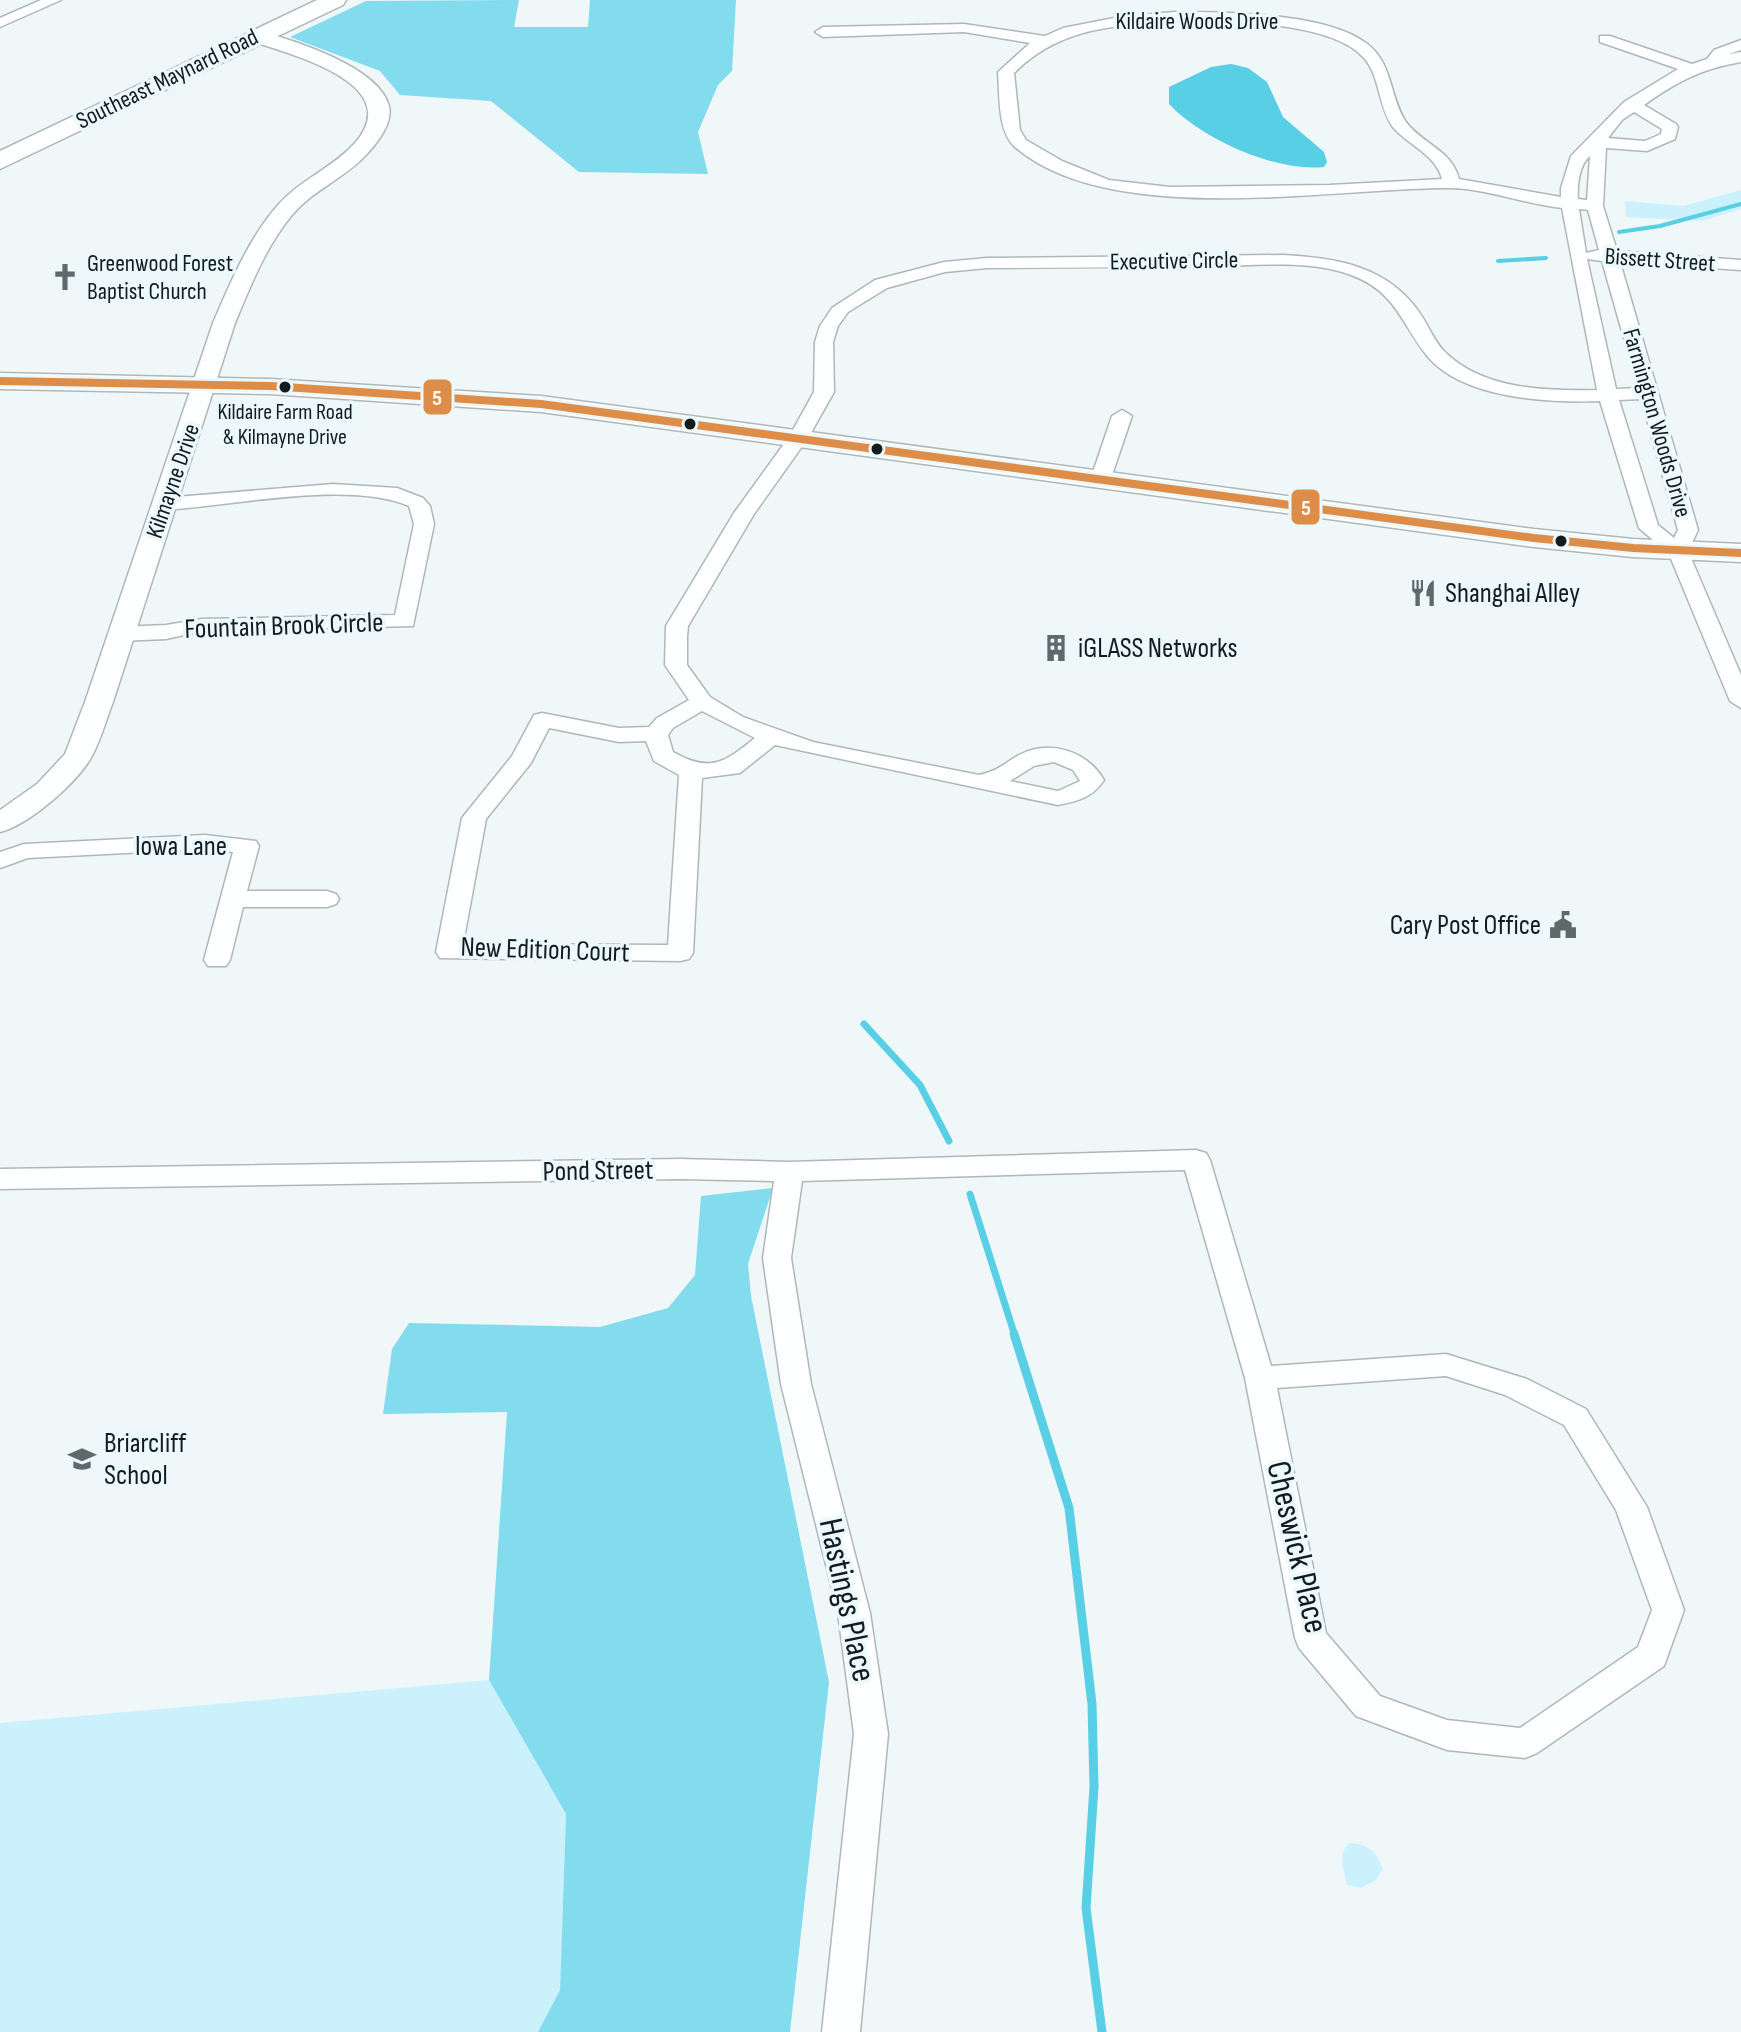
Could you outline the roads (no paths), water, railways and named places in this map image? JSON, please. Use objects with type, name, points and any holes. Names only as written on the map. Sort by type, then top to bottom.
[{"type":"main road","name":"Southeast Maynard Road","points":[[3,157],[335,0]]},
{"type":"main road","points":[[0,381],[206,384],[535,403],[1534,538],[1678,551],[1741,553]]},
{"type":"street","points":[[0,23],[54,0]]},
{"type":"street","name":"Kildaire Woods Drive","points":[[1451,183],[1450,175],[1438,157],[1399,123],[1373,57],[1347,37],[1328,29],[1256,17],[1145,18],[1089,25],[1046,41],[1020,56],[1006,72],[1012,130],[1020,143],[1038,157],[1087,179],[1129,189],[1170,192],[1330,190],[1451,183],[1595,206]]},
{"type":"street","points":[[823,32],[964,28],[1046,41]]},
{"type":"street","name":"Kilmayne Drive","points":[[0,823],[47,790],[78,756],[99,702],[232,305],[279,219],[293,202],[362,148],[376,128],[379,117],[375,97],[351,74],[255,36]]},
{"type":"street","points":[[1605,39],[1692,69]]},
{"type":"street","name":"Farmington Woods Drive","points":[[1712,62],[1719,53],[1741,45]]},
{"type":"street","name":"Farmington Woods Drive","points":[[1597,142],[1599,161],[1595,206],[1688,530],[1678,551],[1649,528],[1608,395],[1568,204],[1577,159],[1630,105],[1692,69],[1741,57]]},
{"type":"street","points":[[1597,142],[1647,146],[1669,136],[1670,127],[1662,120],[1630,105]]},
{"type":"street","name":"Bissett Street","points":[[1578,255],[1741,265]]},
{"type":"street","name":"Executive Circle","points":[[702,702],[676,665],[677,626],[744,513],[798,438],[824,392],[824,342],[829,326],[841,308],[867,291],[898,278],[965,264],[1284,260],[1342,267],[1377,279],[1395,291],[1435,352],[1457,370],[1510,389],[1608,395],[1649,393]]},
{"type":"street","points":[[1101,478],[1122,416]]},
{"type":"street","name":"Fountain Brook Circle","points":[[120,634],[166,632],[202,625],[405,621],[424,524],[423,511],[415,501],[376,490],[240,495],[204,503],[164,504]]},
{"type":"street","points":[[1678,551],[1741,701]]},
{"type":"street","points":[[771,737],[732,768],[691,772],[662,756],[656,734],[665,723],[702,702],[735,722],[771,737],[981,782]]},
{"type":"street","name":"New Edition Court","points":[[656,734],[619,735],[542,720],[523,758],[474,818],[449,952],[680,953],[691,772]]},
{"type":"street","name":"Iowa Lane","points":[[0,861],[24,851],[205,842],[247,846],[217,960]]},
{"type":"street","points":[[233,899],[327,899]]},
{"type":"street","name":"Pond Street","points":[[0,1179],[680,1169],[789,1172],[1196,1160]]},
{"type":"street","name":"Cheswick Place","points":[[1196,1160],[1260,1378],[1311,1638],[1368,1706],[1447,1735],[1525,1743],[1652,1656],[1668,1610],[1631,1507],[1575,1417],[1516,1387],[1446,1365],[1260,1378]]},
{"type":"street","name":"Hastings Place","points":[[789,1172],[777,1258],[796,1384],[854,1613],[871,1734],[841,2032]]},
{"type":"waterway","points":[[1619,232],[1660,226],[1741,204]]},
{"type":"waterway","points":[[1498,261],[1546,258]]},
{"type":"waterway","points":[[864,1024],[920,1085],[949,1141]]},
{"type":"waterway","points":[[970,1194],[1015,1336]]},
{"type":"waterway","points":[[1014,1334],[1069,1508],[1092,1704],[1094,1787],[1086,1908],[1102,2032]]},
{"type":"place","name":"Greenwood Forest Baptist Church","points":[[65,277]]},
{"type":"place","name":"Kildaire Farm Road & Kilmayne Drive","points":[[285,387]]},
{"type":"place","name":"Shanghai Alley","points":[[1423,593]]},
{"type":"place","name":"iGLASS Networks","points":[[1056,648]]},
{"type":"place","name":"Cary Post Office","points":[[1563,925]]},
{"type":"place","name":"Briarcliff School","points":[[82,1459]]}]
